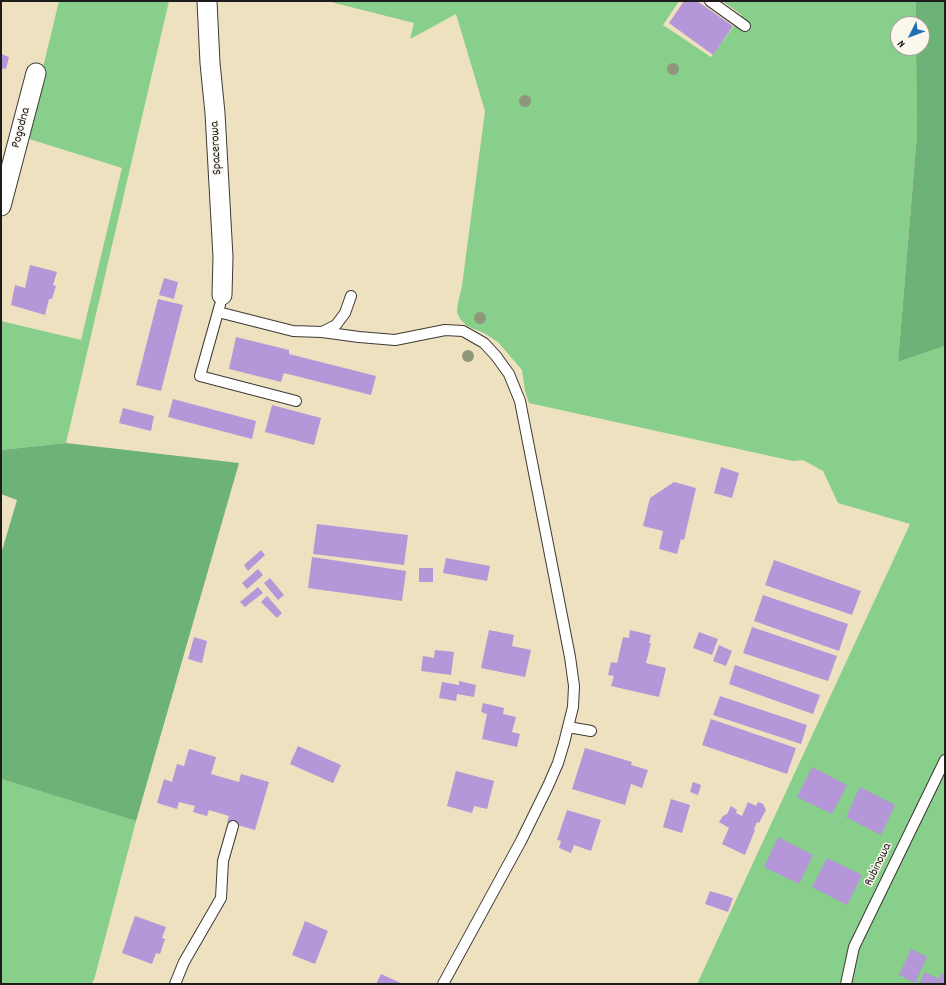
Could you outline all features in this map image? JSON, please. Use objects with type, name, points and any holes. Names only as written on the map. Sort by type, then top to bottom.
[{"type":"street","name":"Spacerowa","points":[[207,1],[223,257],[220,303]]},
{"type":"street","name":"Pogodna","points":[[1,206],[36,73]]},
{"type":"lane","points":[[710,1],[745,26]]},
{"type":"lane","points":[[322,332],[336,325],[345,313],[351,296]]},
{"type":"lane","points":[[296,401],[200,376],[220,303],[293,331],[322,332],[395,340],[445,330],[463,331],[484,342],[509,374],[520,401],[570,657],[574,686],[573,707],[558,763],[548,786],[524,836],[443,984]]},
{"type":"lane","points":[[568,727],[591,731]]},
{"type":"lane","name":"Rubinowa","points":[[846,984],[854,947],[945,760]]},
{"type":"lane","points":[[175,984],[184,962],[220,898],[223,861],[233,826]]},
{"type":"green space","points":[[59,1],[169,1],[66,443],[1,450],[1,321],[81,340],[122,168],[26,138]]},
{"type":"green space","points":[[327,1],[679,1],[663,25],[711,57],[742,15],[722,1],[916,1],[916,16],[890,16],[890,56],[916,56],[917,134],[898,362],[945,346],[945,984],[697,984],[910,524],[838,503],[823,471],[803,460],[793,461],[529,403],[525,391],[522,370],[498,342],[484,333],[467,326],[460,319],[457,312],[462,286],[485,111],[456,14],[410,39],[414,23]]},
{"type":"green space","points":[[916,1],[945,1],[945,346],[898,362],[917,134],[916,56],[930,56],[930,16],[916,16]]},
{"type":"green space","points":[[66,443],[239,463],[136,821],[1,779],[1,554],[17,500],[1,494],[1,450]]},
{"type":"green space","points":[[1,779],[136,821],[94,980],[91,984],[1,984]]},
{"type":"building","points":[[684,1],[697,1],[733,26],[713,55],[669,23]]},
{"type":"building","points":[[1,54],[9,57],[6,69],[3,68],[1,73]]},
{"type":"building","points":[[30,265],[57,272],[53,285],[56,286],[52,299],[49,299],[45,315],[11,305],[15,285],[25,288]]},
{"type":"building","points":[[164,278],[178,282],[174,299],[159,295]]},
{"type":"building","points":[[158,299],[183,305],[161,391],[136,385]]},
{"type":"building","points":[[236,337],[289,350],[289,354],[376,376],[371,395],[284,373],[281,382],[229,369]]},
{"type":"building","points":[[173,399],[256,421],[252,439],[168,417]]},
{"type":"building","points":[[272,405],[321,418],[314,445],[265,432]]},
{"type":"building","points":[[123,408],[154,416],[151,431],[119,423]]},
{"type":"building","points":[[721,467],[739,473],[732,498],[714,493]]},
{"type":"building","points":[[674,482],[696,488],[684,540],[681,539],[677,554],[659,549],[663,531],[643,526],[650,498]]},
{"type":"building","points":[[317,524],[408,535],[404,565],[313,554]]},
{"type":"building","points":[[261,550],[265,555],[248,571],[244,565]]},
{"type":"building","points":[[312,557],[406,571],[402,601],[308,588]]},
{"type":"building","points":[[446,558],[490,566],[487,581],[443,573]]},
{"type":"building","points":[[774,560],[861,591],[852,615],[765,585]]},
{"type":"building","points":[[419,568],[433,568],[433,582],[419,582]]},
{"type":"building","points":[[258,569],[263,575],[247,589],[242,583]]},
{"type":"building","points":[[270,578],[284,595],[278,600],[264,583]]},
{"type":"building","points":[[258,587],[263,593],[245,607],[240,602]]},
{"type":"building","points":[[763,595],[848,624],[839,651],[754,621]]},
{"type":"building","points":[[267,596],[282,613],[277,618],[261,602]]},
{"type":"building","points":[[752,627],[837,656],[828,681],[743,653]]},
{"type":"building","points":[[489,630],[514,635],[512,646],[531,650],[525,677],[481,668]]},
{"type":"building","points":[[630,630],[651,635],[649,643],[651,643],[646,663],[666,668],[659,697],[611,686],[614,676],[608,675],[611,662],[617,663],[623,637],[629,638]]},
{"type":"building","points":[[699,632],[718,639],[712,655],[693,648]]},
{"type":"building","points":[[194,637],[207,641],[202,663],[188,659]]},
{"type":"building","points":[[719,645],[732,651],[726,666],[713,661]]},
{"type":"building","points":[[435,650],[454,652],[451,675],[421,671],[423,656],[434,658]]},
{"type":"building","points":[[735,665],[820,695],[813,714],[729,684]]},
{"type":"building","points":[[459,681],[476,685],[474,697],[457,694],[456,701],[439,698],[442,682],[459,685]]},
{"type":"building","points":[[720,696],[807,725],[801,744],[713,715]]},
{"type":"building","points":[[483,703],[504,708],[503,714],[516,717],[512,732],[520,734],[517,747],[482,739],[487,714],[481,712]]},
{"type":"building","points":[[711,719],[796,748],[787,774],[702,745]]},
{"type":"building","points":[[298,746],[341,765],[333,783],[290,764]]},
{"type":"building","points":[[585,748],[632,762],[631,765],[648,770],[642,788],[631,784],[625,805],[572,789]]},
{"type":"building","points":[[189,749],[216,757],[211,774],[239,782],[241,774],[269,782],[255,830],[227,822],[229,816],[209,810],[207,816],[193,812],[195,806],[179,802],[177,809],[157,803],[164,779],[172,782],[177,764],[184,766]]},
{"type":"building","points":[[812,767],[847,785],[832,814],[797,797]]},
{"type":"building","points":[[456,771],[494,781],[487,809],[474,806],[472,813],[447,806]]},
{"type":"building","points":[[693,782],[701,785],[698,795],[690,792]]},
{"type":"building","points":[[860,787],[895,805],[881,835],[846,817]]},
{"type":"building","points":[[671,799],[690,805],[682,833],[663,827]]},
{"type":"building","points":[[748,802],[756,806],[758,802],[763,804],[766,810],[759,823],[757,822],[745,855],[722,844],[729,828],[719,822],[723,816],[727,814],[731,806],[737,810],[736,813],[742,816]]},
{"type":"building","points":[[567,810],[601,820],[591,851],[574,845],[571,853],[559,848],[561,841],[557,840]]},
{"type":"building","points":[[778,837],[813,855],[799,884],[764,867]]},
{"type":"building","points":[[827,858],[862,875],[847,905],[812,887]]},
{"type":"building","points":[[710,891],[733,898],[728,912],[705,904]]},
{"type":"building","points":[[135,916],[166,927],[162,938],[165,939],[160,954],[156,953],[152,964],[122,953]]},
{"type":"building","points":[[305,921],[328,931],[315,964],[292,955]]},
{"type":"building","points":[[911,949],[927,957],[915,983],[899,975]]},
{"type":"building","points":[[925,972],[939,979],[942,973],[945,975],[945,984],[919,984]]},
{"type":"building","points":[[381,974],[403,984],[376,984]]}]
